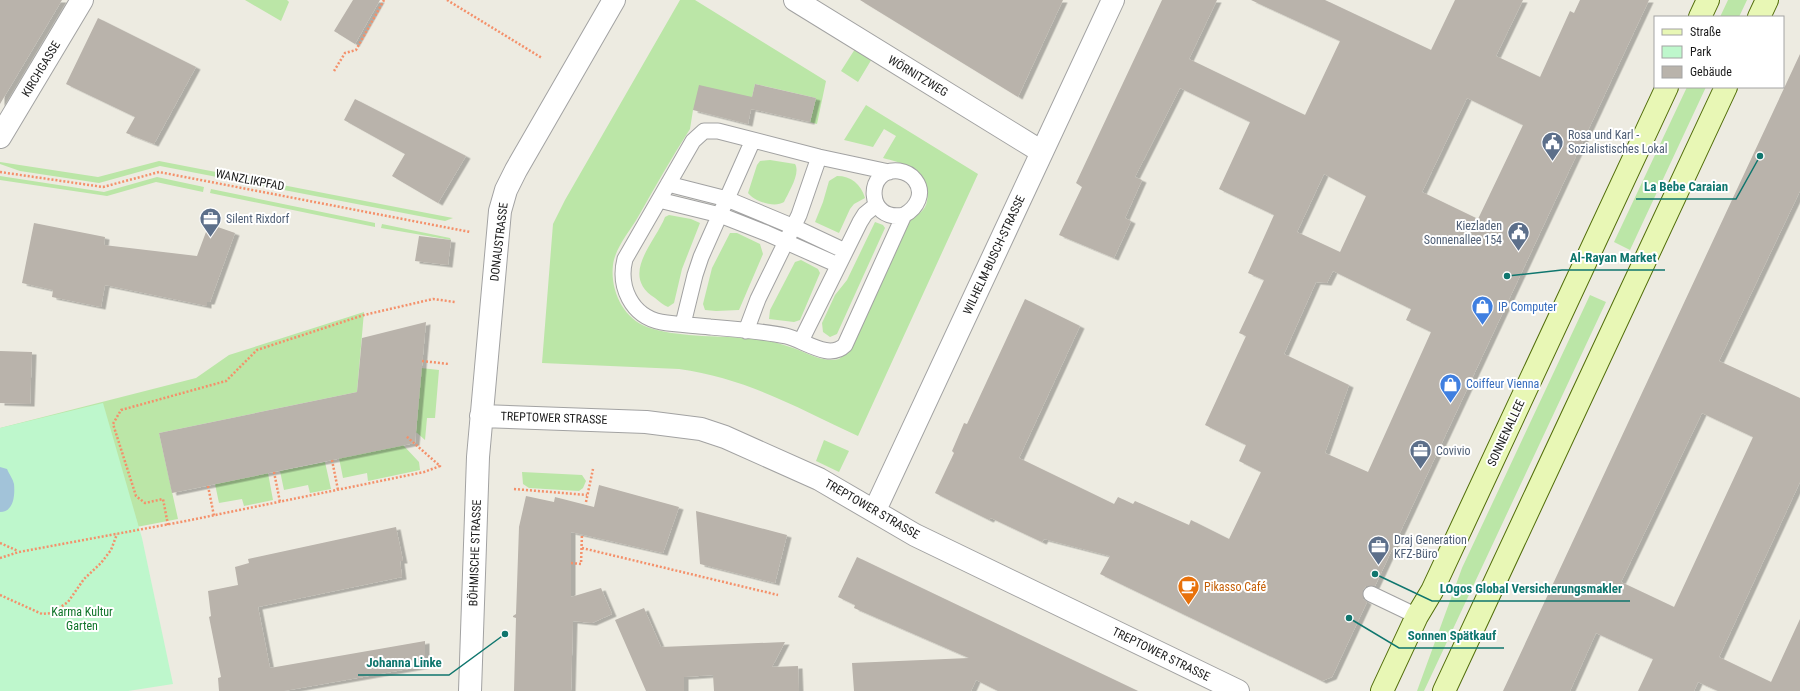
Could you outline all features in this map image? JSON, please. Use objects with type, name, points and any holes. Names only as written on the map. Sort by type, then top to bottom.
[{"type":"main road","points":[[1700,16],[1708,0]]},
{"type":"main road","points":[[1759,16],[1767,0]]},
{"type":"main road","name":"SONNENALLEE","points":[[1382,691],[1417,616],[1432,591],[1667,88]]},
{"type":"main road","points":[[1444,691],[1726,88]]},
{"type":"street","name":"KIRCHGASSE","points":[[0,138],[82,0]]},
{"type":"street","name":"DONAUSTRASSE","points":[[481,416],[497,238],[500,211],[506,190],[614,0]]},
{"type":"street","name":"WÖRNITZWEG","points":[[795,0],[1042,152]]},
{"type":"street","name":"WILHELM-BUSCH-STRASSE","points":[[875,510],[1113,0]]},
{"type":"street","name":"TREPTOWER STRASSE","points":[[481,416],[646,422],[701,429],[752,447],[819,479],[875,510],[915,535],[1238,691]]},
{"type":"street","name":"BÖHMISCHE STRASSE","points":[[470,691],[478,457],[481,416]]},
{"type":"lane","points":[[889,172],[883,175],[875,185],[874,192],[876,205],[880,210],[892,216],[904,215],[915,208],[920,196],[917,183],[908,174],[902,171],[889,172],[819,157],[718,131],[704,131],[693,141],[625,258],[622,269],[626,293],[632,303],[640,311],[660,322],[787,336],[828,351],[841,349],[845,345],[904,215]]},
{"type":"lane","points":[[683,324],[694,275],[753,140]]},
{"type":"lane","points":[[746,331],[758,299],[794,227],[811,185],[819,157]]},
{"type":"lane","points":[[668,184],[727,199],[794,227],[845,251]]},
{"type":"lane","points":[[660,200],[720,215],[838,265]]},
{"type":"lane","points":[[801,341],[860,222],[870,209],[876,205]]},
{"type":"lane","points":[[1371,594],[1417,616]]},
{"type":"path","points":[[334,71],[344,53],[356,50],[384,0]]},
{"type":"path","points":[[447,0],[542,58]]},
{"type":"path","name":"WANZLIKPFAD","points":[[0,172],[103,187],[159,172],[497,238]]},
{"type":"path","points":[[168,525],[163,499],[145,503],[136,496],[113,424],[121,410],[226,381],[258,350],[364,315],[433,299],[455,302]]},
{"type":"path","points":[[422,361],[450,364]]},
{"type":"path","points":[[0,558],[19,552],[214,516],[424,472],[440,466],[406,436]]},
{"type":"path","points":[[332,460],[338,490]]},
{"type":"path","points":[[586,502],[593,469]]},
{"type":"path","points":[[274,472],[280,502]]},
{"type":"path","points":[[208,486],[214,516]]},
{"type":"path","points":[[514,489],[588,496]]},
{"type":"path","points":[[0,595],[42,614],[52,613],[68,602],[84,579],[101,563],[111,550],[117,534]]},
{"type":"path","points":[[571,563],[581,564],[582,534]]},
{"type":"path","points":[[0,543],[19,552]]},
{"type":"path","points":[[582,548],[778,595]]},
{"type":"green space","points":[[245,0],[287,0],[289,2],[281,21]]},
{"type":"green space","points":[[680,0],[695,0],[826,81],[817,124],[810,122],[816,98],[755,84],[752,97],[693,110],[690,129],[623,240],[614,259],[613,274],[616,293],[625,310],[639,323],[647,327],[670,333],[763,340],[785,345],[826,360],[839,359],[850,350],[907,224],[919,214],[926,205],[928,198],[927,188],[920,175],[910,167],[883,158],[896,136],[884,129],[873,147],[844,140],[866,105],[978,174],[858,436],[771,395],[727,379],[703,373],[679,369],[542,363],[553,224],[565,200]]},
{"type":"green space","points":[[1728,0],[1747,0],[1739,16],[1720,16]]},
{"type":"green space","points":[[855,49],[873,57],[858,82],[841,71]]},
{"type":"green space","points":[[1687,88],[1706,88],[1630,250],[1614,242]]},
{"type":"green space","points":[[770,160],[795,164],[796,168],[795,178],[791,188],[784,202],[780,204],[765,203],[755,199],[748,193],[757,165],[760,161]]},
{"type":"green space","points":[[159,161],[453,218],[445,221],[160,166],[99,183],[20,171],[0,164],[0,162],[98,177]]},
{"type":"green space","points":[[0,176],[104,192],[157,177],[204,187],[203,192],[156,182],[107,196],[0,180]]},
{"type":"green space","points":[[837,176],[847,177],[855,182],[861,189],[865,198],[854,204],[850,209],[839,233],[815,222],[829,181]]},
{"type":"green space","points":[[211,189],[375,223],[375,227],[210,193]]},
{"type":"green space","points":[[669,215],[691,219],[700,223],[682,269],[674,303],[668,307],[645,289],[640,279],[640,269],[648,248],[665,217]]},
{"type":"green space","points":[[875,222],[883,225],[885,228],[837,334],[830,337],[823,332],[822,323],[835,295],[847,280]]},
{"type":"green space","points":[[382,224],[450,238],[451,240],[381,228]]},
{"type":"green space","points":[[730,233],[737,233],[760,244],[763,254],[739,310],[705,310],[703,304],[712,268]]},
{"type":"green space","points":[[801,260],[818,269],[820,273],[800,320],[794,322],[769,319],[770,310],[795,262]]},
{"type":"green space","points":[[1590,295],[1606,302],[1424,691],[1417,691],[1462,568]]},
{"type":"green space","points":[[364,312],[357,392],[159,433],[178,519],[116,531],[0,428],[196,378],[229,355]]},
{"type":"green space","points":[[421,368],[439,370],[435,418],[427,418],[425,440],[416,432]]},
{"type":"green space","name":"Karma Kultur Garten","points":[[103,403],[142,538],[173,684],[128,691],[0,691],[0,428]]},
{"type":"green space","points":[[824,440],[849,451],[839,472],[816,461]]},
{"type":"green space","points":[[403,445],[419,462],[420,470],[368,481],[367,473],[343,478],[339,458]]},
{"type":"green space","points":[[325,462],[331,489],[310,493],[308,485],[284,490],[280,471]]},
{"type":"green space","points":[[522,472],[582,475],[586,481],[583,488],[579,491],[529,488],[523,484]]},
{"type":"green space","points":[[268,473],[273,500],[244,506],[242,499],[219,503],[215,484]]},
{"type":"water","points":[[0,467],[7,469],[13,482],[14,498],[8,509],[0,512]]},
{"type":"building","points":[[0,0],[62,0],[0,104]]},
{"type":"building","points":[[353,0],[380,0],[355,44],[334,31]]},
{"type":"building","points":[[860,0],[1063,0],[1018,97]]},
{"type":"building","points":[[1162,0],[1217,0],[1189,59],[1305,115],[1340,41],[1251,0],[1325,0],[1431,50],[1455,0],[1523,0],[1496,56],[1540,77],[1570,11],[1574,13],[1580,0],[1649,0],[1375,586],[1366,586],[1363,590],[1363,599],[1367,602],[1332,677],[1322,681],[1100,574],[1110,556],[1044,539],[1042,542],[991,518],[989,520],[935,493],[954,453],[952,451],[964,423],[967,424],[1025,299],[1080,326],[1019,458],[1114,504],[1118,497],[1133,504],[1135,501],[1189,525],[1191,520],[1229,539],[1261,472],[1239,461],[1246,445],[1205,425],[1246,336],[1239,333],[1264,280],[1248,273],[1274,215],[1219,189],[1250,122],[1180,88],[1135,177],[1142,180],[1125,218],[1131,221],[1114,258],[1059,235],[1082,187],[1076,183]],"holes":[[[1467,98],[1523,125],[1478,219],[1422,192]],[[1324,174],[1366,196],[1340,252],[1297,232]],[[1333,271],[1411,309],[1406,320],[1431,332],[1368,472],[1325,453],[1349,385],[1284,354],[1316,282],[1327,283]]]},
{"type":"building","points":[[98,18],[196,67],[154,144],[126,133],[135,117],[66,84]]},
{"type":"building","points":[[1800,54],[1800,191],[1719,361],[1800,398],[1800,482],[1719,657],[1771,682],[1800,619],[1800,691],[1718,691],[1698,682],[1694,691],[1638,691],[1653,659],[1596,633],[1570,691],[1503,691]],"holes":[[[1702,413],[1753,437],[1674,607],[1621,582]]]},
{"type":"building","points":[[755,84],[816,98],[810,122],[751,109],[748,124],[693,110],[699,85],[752,97]]},
{"type":"building","points":[[355,99],[466,156],[438,203],[392,176],[405,154],[344,120]]},
{"type":"building","points":[[34,223],[105,237],[104,245],[197,256],[209,224],[235,233],[210,302],[207,302],[207,306],[105,285],[101,307],[52,297],[53,290],[22,283]]},
{"type":"building","points":[[419,236],[451,240],[448,265],[415,261]]},
{"type":"building","points":[[426,322],[415,443],[172,493],[159,433],[357,392],[362,338]]},
{"type":"building","points":[[0,351],[32,352],[30,404],[0,403]]},
{"type":"building","points":[[599,485],[679,507],[663,553],[571,532],[571,597],[601,588],[612,614],[592,623],[573,621],[571,691],[514,691],[516,618],[513,616],[516,614],[519,527],[526,496],[554,502],[555,497],[594,507]]},
{"type":"building","points":[[696,511],[787,535],[775,583],[700,564]]},
{"type":"building","points":[[396,527],[403,561],[400,561],[402,577],[258,607],[270,668],[425,641],[425,666],[284,691],[219,691],[218,678],[221,677],[209,617],[211,616],[208,591],[238,585],[235,567],[249,563],[248,559]]},
{"type":"building","points":[[857,557],[1138,691],[998,691],[976,680],[971,691],[854,691],[852,663],[969,658],[854,608],[855,605],[838,597]]},
{"type":"building","points":[[644,608],[661,647],[785,642],[772,667],[798,666],[799,691],[714,691],[713,675],[684,677],[684,691],[646,691],[615,620]]},
{"type":"place","name":"La Bebe Caraian","points":[[1760,156]]},
{"type":"place","name":"Rosa und Karl - Sozialistisches Lokal","points":[[1552,162]]},
{"type":"place","name":"Silent Rixdorf","points":[[210,238]]},
{"type":"place","name":"Kiezladen Sonnenallee 154","points":[[1518,252]]},
{"type":"place","name":"Al-Rayan Market","points":[[1507,276]]},
{"type":"place","name":"IP Computer","points":[[1483,326]]},
{"type":"place","name":"Coiffeur Vienna","points":[[1450,404]]},
{"type":"place","name":"Covivio","points":[[1421,470]]},
{"type":"place","name":"Draj Generation KFZ-Büro","points":[[1378,566]]},
{"type":"place","name":"LOgos Global Versicherungsmakler","points":[[1375,574]]},
{"type":"place","name":"Pikasso Café","points":[[1189,606]]},
{"type":"place","name":"Sonnen Spätkauf","points":[[1349,618]]},
{"type":"place","name":"Johanna Linke","points":[[505,634]]}]
